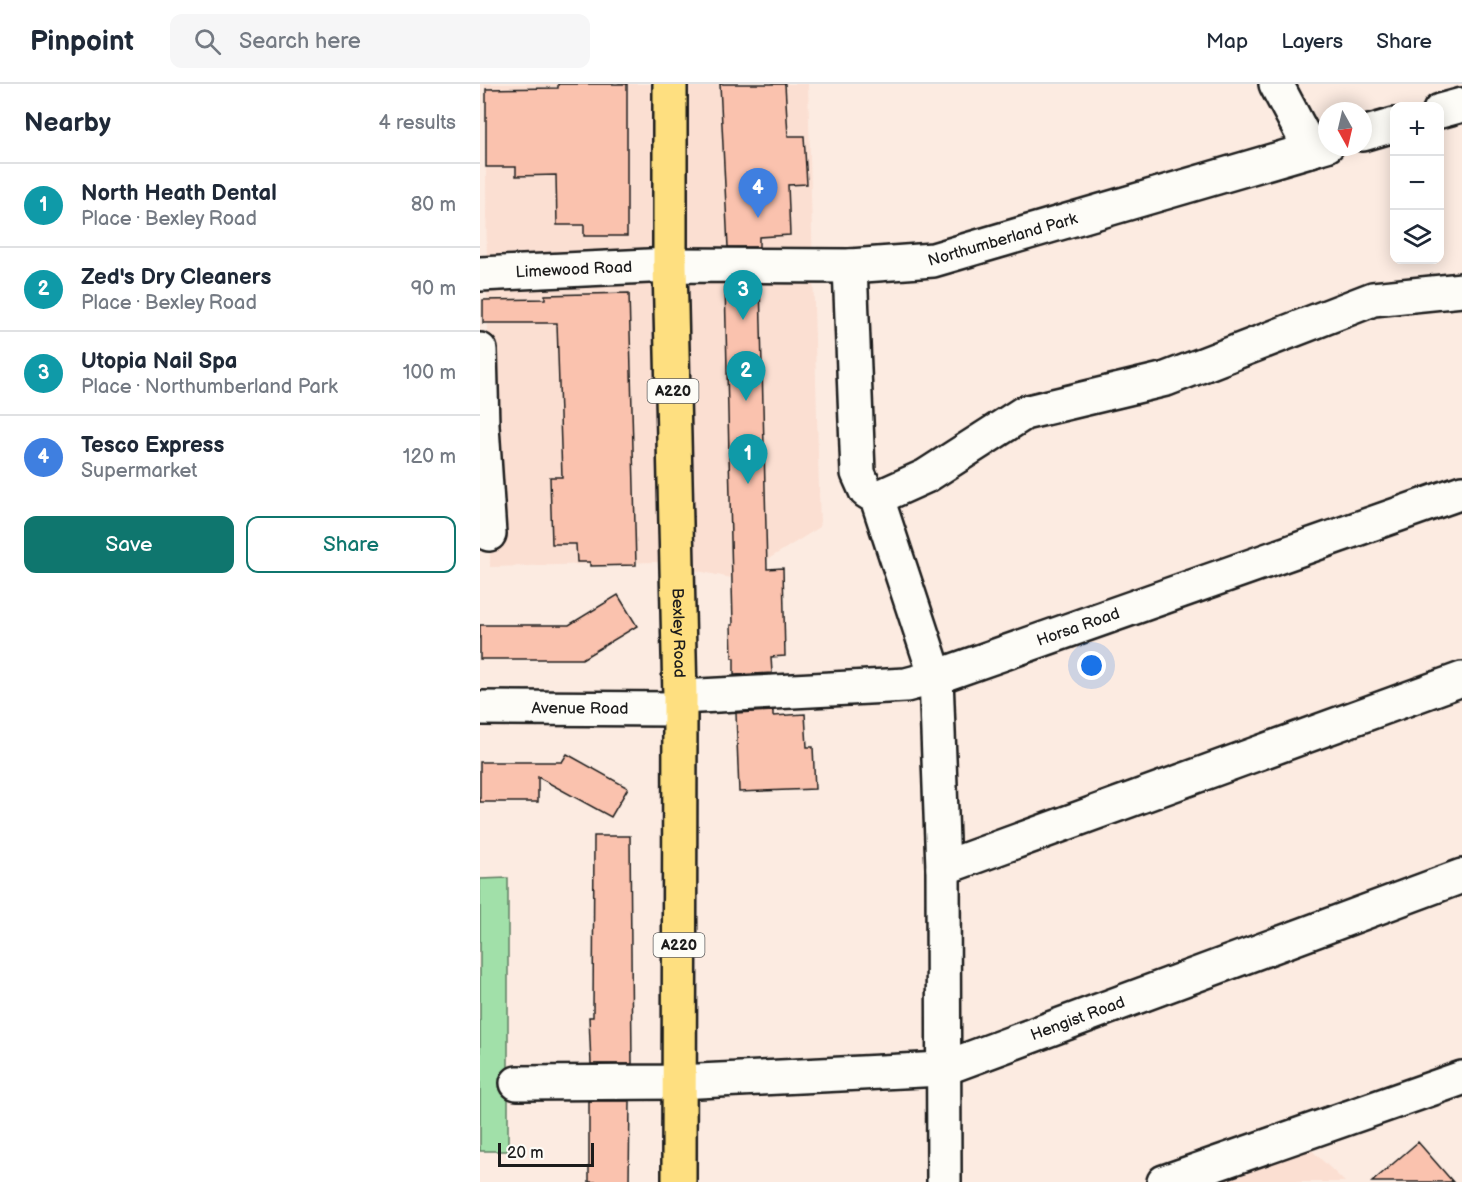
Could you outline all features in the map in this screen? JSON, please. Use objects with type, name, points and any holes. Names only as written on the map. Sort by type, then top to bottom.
[{"type":"main road","name":"Bexley Road","points":[[670,84],[670,265],[680,703],[679,1182]]},
{"type":"street","points":[[1276,84],[1318,146]]},
{"type":"street","points":[[1444,110],[1462,105]]},
{"type":"street","points":[[1372,131],[1390,126]]},
{"type":"street","name":"Northumberland Park","points":[[670,265],[850,266],[933,260],[1318,147]]},
{"type":"street","name":"Limewood Road","points":[[480,274],[670,265]]},
{"type":"street","points":[[850,266],[858,473],[866,491],[877,498],[936,677],[943,868],[944,1182]]},
{"type":"street","points":[[877,498],[926,476],[1024,413],[1166,379],[1373,299],[1462,290]]},
{"type":"street","points":[[480,350],[489,534]]},
{"type":"street","name":"Horsa Road","points":[[680,703],[906,685],[936,677],[1462,492]]},
{"type":"street","points":[[943,868],[1462,679]]},
{"type":"street","name":"Avenue Road","points":[[480,708],[680,703]]},
{"type":"street","name":"Hengist Road","points":[[517,1083],[678,1082],[942,1069],[1462,876]]},
{"type":"street","points":[[1164,1182],[1462,1078]]},
{"type":"shaded area","points":[[485,84],[808,84],[820,527],[736,579],[655,562],[490,567]]},
{"type":"shaded area","points":[[1304,1143],[1345,1182],[1194,1182]]},
{"type":"green space","points":[[508,878],[508,1151],[480,1151],[480,879]]},
{"type":"building","points":[[558,84],[627,84],[627,236],[584,236],[584,225],[557,225],[556,175],[516,176],[516,167],[486,167],[486,89],[558,88]]},
{"type":"building","points":[[720,84],[785,84],[788,136],[804,136],[807,184],[788,185],[790,235],[759,237],[759,247],[728,247]]},
{"type":"building","points":[[725,284],[760,284],[767,569],[783,568],[785,656],[771,657],[772,673],[734,675],[731,625],[733,625]]},
{"type":"building","points":[[629,293],[636,565],[590,566],[590,562],[577,562],[576,544],[552,544],[550,477],[562,477],[557,323],[483,323],[483,300],[545,299],[545,295]]},
{"type":"building","points":[[618,595],[637,626],[582,659],[480,659],[480,625],[569,625]]},
{"type":"building","points":[[773,711],[773,716],[805,714],[807,747],[813,747],[815,789],[739,792],[736,713]]},
{"type":"building","points":[[567,754],[628,788],[611,817],[538,777],[538,802],[480,802],[480,762],[562,762]]},
{"type":"building","points":[[594,836],[630,836],[632,1064],[591,1064],[589,1017],[593,1017]]},
{"type":"building","points":[[589,1101],[630,1101],[629,1182],[589,1182]]},
{"type":"building","points":[[1418,1142],[1453,1182],[1372,1182]]},
{"type":"place","name":"Tesco Express","points":[[758,218]]},
{"type":"place","name":"Utopia Nail Spa","points":[[743,320]]},
{"type":"place","name":"Zed's Dry Cleaners","points":[[746,401]]},
{"type":"place","name":"North Heath Dental","points":[[748,484]]}]
